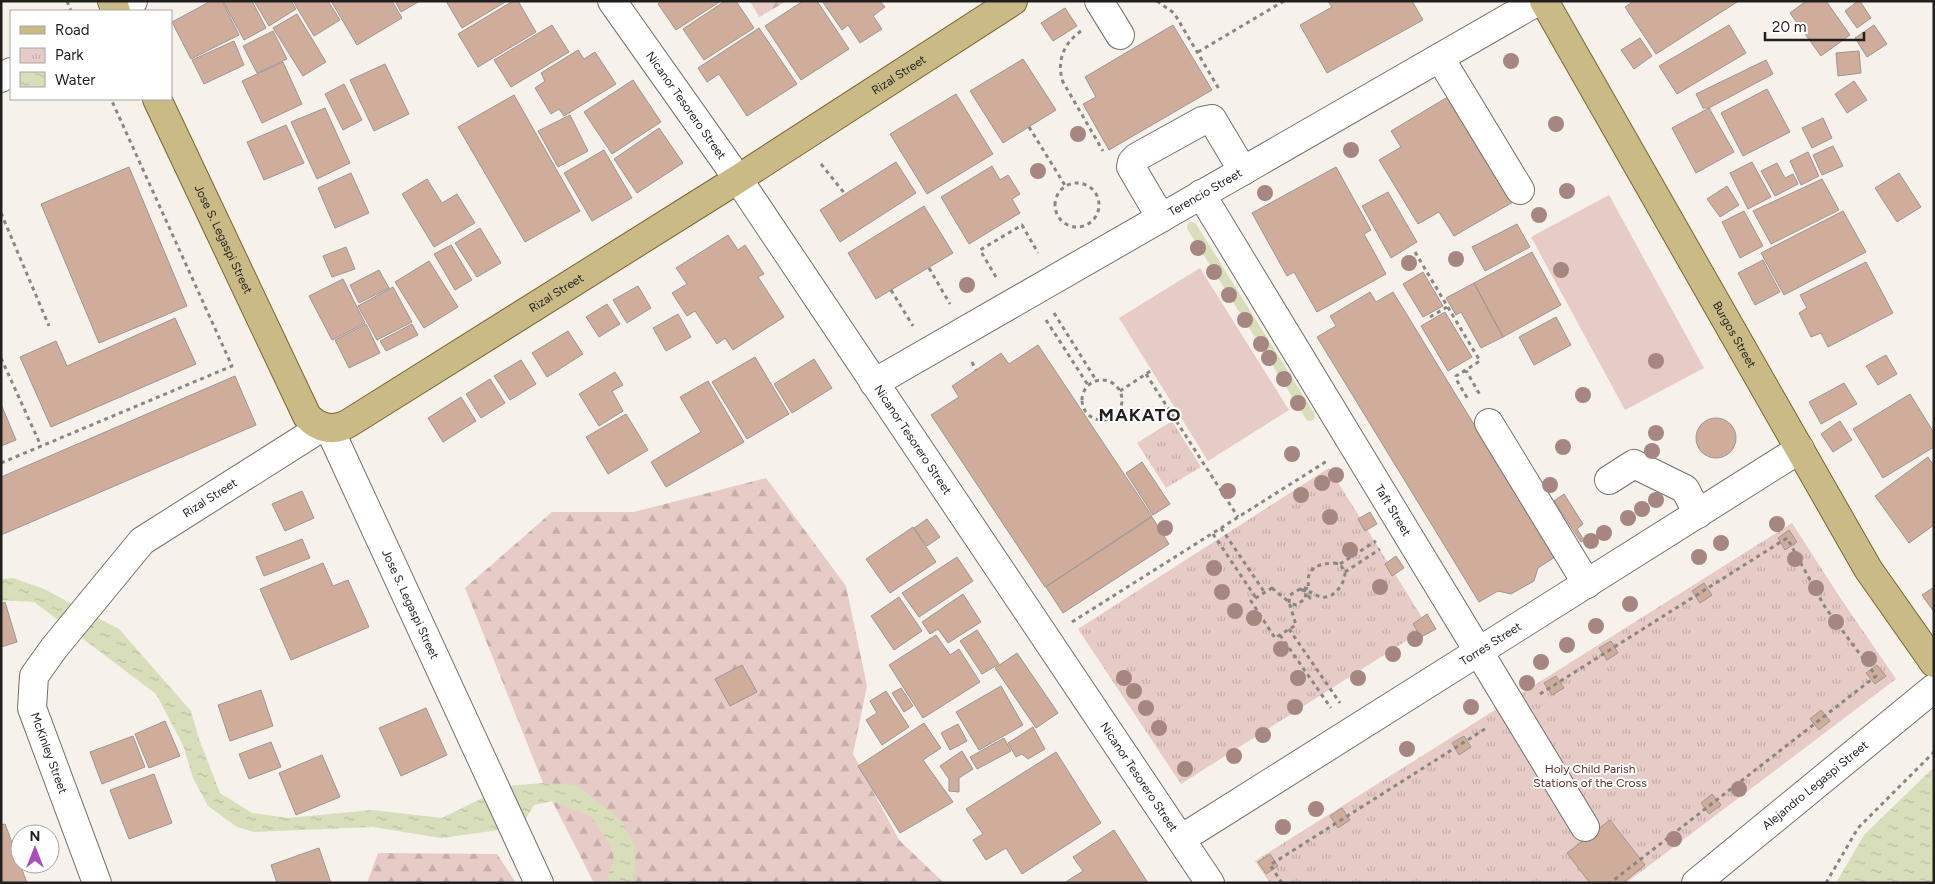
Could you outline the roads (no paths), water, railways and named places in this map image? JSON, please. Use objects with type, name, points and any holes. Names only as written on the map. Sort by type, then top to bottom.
[{"type":"main road","name":"Rizal Street","points":[[326,428],[340,428],[347,425],[738,179],[1013,1]]},
{"type":"main road","name":"Burgos Street","points":[[1544,1],[1868,569],[1934,663]]},
{"type":"main road","name":"Jose S. Legaspi Street","points":[[157,100],[307,416],[316,425],[326,428]]},
{"type":"street","points":[[118,10],[133,1]]},
{"type":"street","name":"Nicanor Tesorero Street","points":[[612,1],[738,179],[1210,883]]},
{"type":"street","points":[[1099,1],[1120,35]]},
{"type":"street","name":"Terencio Street","points":[[874,383],[1538,1]]},
{"type":"street","points":[[1440,58],[1520,190]]},
{"type":"street","points":[[1161,218],[1131,167],[1132,162],[1137,157],[1202,121],[1212,119],[1243,171]]},
{"type":"street","name":"Taft Street","points":[[1201,194],[1585,827]]},
{"type":"street","points":[[1489,423],[1587,584]]},
{"type":"street","name":"Rizal Street","points":[[107,584],[142,541],[326,428]]},
{"type":"street","name":"Jose S. Legaspi Street","points":[[326,428],[539,883]]},
{"type":"street","name":"Torres Street","points":[[1181,839],[1800,449]]},
{"type":"street","points":[[1609,480],[1634,464],[1685,489],[1698,514]]},
{"type":"street","name":"McKinley Street","points":[[97,883],[32,708],[34,676],[54,648],[107,584]]},
{"type":"street","name":"Alejandro Legaspi Street","points":[[1696,883],[1934,688]]},
{"type":"water","points":[[13,578],[44,589],[119,629],[191,711],[199,739],[220,793],[252,813],[288,818],[372,810],[442,818],[507,786],[543,783],[577,785],[622,821],[634,845],[635,866],[632,883],[609,883],[608,875],[614,859],[610,844],[591,816],[552,801],[534,805],[525,820],[506,829],[441,838],[373,827],[254,832],[237,827],[208,806],[193,778],[183,745],[156,694],[34,602],[1,600],[1,579]]},
{"type":"water","points":[[1934,767],[1934,883],[1836,883],[1864,835]]},
{"type":"waterway","points":[[1192,227],[1310,416]]},
{"type":"district","name":"MAKATO","points":[[1140,415]]},
{"type":"park label","name":"Holy Child Parish Stations of the Cross","points":[[1590,776]]}]
